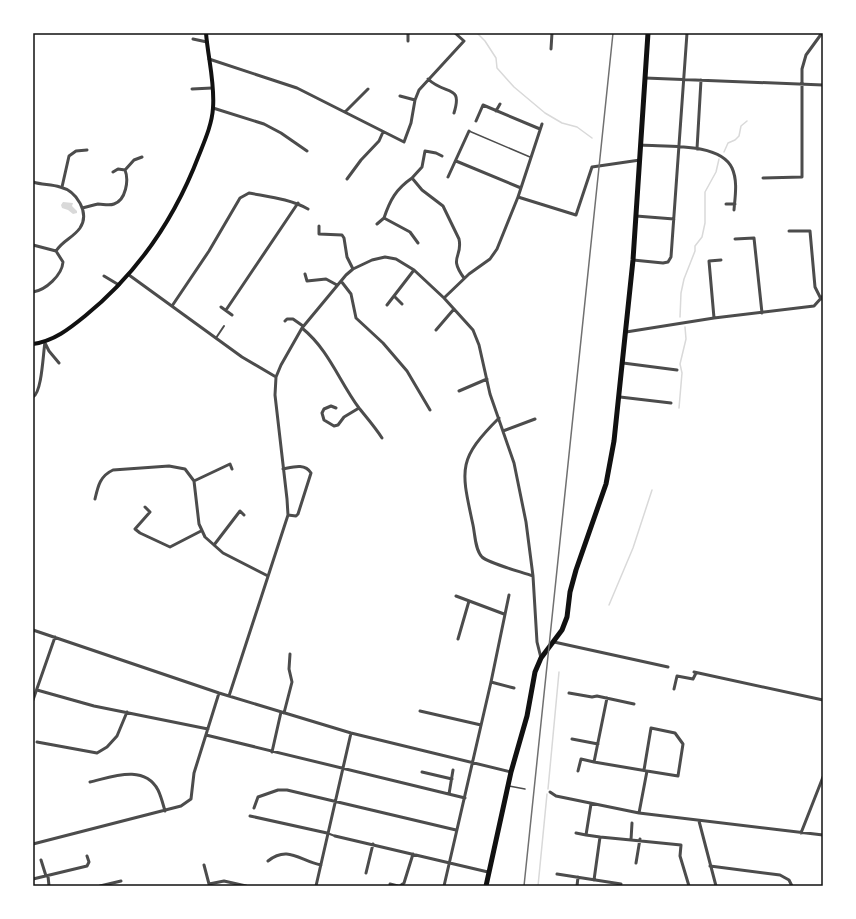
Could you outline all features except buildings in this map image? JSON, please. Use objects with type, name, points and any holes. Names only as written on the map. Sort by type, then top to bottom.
[{"type":"highway","points":[[486,886],[511,772],[528,716],[535,672],[541,658],[562,630],[567,617],[570,592],[576,570],[606,484],[620,397],[636,216],[648,33]]},
{"type":"main road","points":[[33,344],[45,342],[66,331],[119,285],[129,275],[155,242],[182,197],[208,131],[213,108],[206,33]]},
{"type":"street","points":[[408,33],[408,41]]},
{"type":"street","points":[[209,58],[297,88],[404,142],[412,120],[415,100],[421,86],[464,41],[455,33]]},
{"type":"street","points":[[551,49],[552,33]]},
{"type":"street","points":[[632,260],[668,262],[671,257],[687,33]]},
{"type":"street","points":[[763,178],[802,177],[802,69],[806,56],[822,33]]},
{"type":"street","points":[[193,39],[207,42]]},
{"type":"street","points":[[645,78],[823,85]]},
{"type":"street","points":[[428,79],[435,86],[455,94],[458,97],[458,102],[454,113]]},
{"type":"street","points":[[697,149],[700,80]]},
{"type":"street","points":[[192,89],[212,88]]},
{"type":"street","points":[[345,112],[368,88]]},
{"type":"street","points":[[400,96],[415,100]]},
{"type":"street","points":[[496,111],[500,104]]},
{"type":"street","points":[[476,121],[483,105],[540,129]]},
{"type":"street","points":[[213,108],[264,124],[281,133],[306,151]]},
{"type":"street","points":[[444,298],[464,278],[490,258],[497,249],[518,197],[542,124]]},
{"type":"street","points":[[448,177],[470,131]]},
{"type":"street","points":[[347,179],[361,160],[379,141],[383,132]]},
{"type":"street","points":[[641,145],[680,147],[713,151],[722,156],[733,169],[735,181],[734,210]]},
{"type":"street","points":[[62,187],[69,156],[76,151],[87,150]]},
{"type":"street","points":[[377,224],[384,218],[392,195],[398,188],[412,178],[422,166],[425,152],[436,153],[442,156]]},
{"type":"street","points":[[82,208],[98,204],[112,205],[118,202],[125,190],[127,180],[126,170],[134,160],[142,157]]},
{"type":"street","points":[[518,197],[576,215],[592,167],[640,160]]},
{"type":"street","points":[[456,161],[521,188]]},
{"type":"street","points":[[113,172],[118,169],[126,170]]},
{"type":"street","points":[[412,178],[422,190],[443,206],[459,239],[460,244],[456,264],[464,278]]},
{"type":"street","points":[[33,182],[62,187],[75,197],[82,208],[84,221],[72,236],[63,242],[56,251]]},
{"type":"street","points":[[172,306],[209,251],[240,198],[250,194],[283,199],[298,203],[308,209]]},
{"type":"street","points":[[226,310],[298,203]]},
{"type":"street","points":[[726,204],[735,204]]},
{"type":"street","points":[[636,216],[674,219]]},
{"type":"street","points":[[384,218],[410,232],[418,243]]},
{"type":"street","points":[[319,226],[319,234],[342,234],[347,257],[353,269]]},
{"type":"street","points":[[626,332],[714,318],[814,306],[822,297],[814,288],[810,231],[789,232]]},
{"type":"street","points":[[735,240],[754,238],[762,313]]},
{"type":"street","points":[[33,245],[56,251],[63,262],[62,267],[48,286],[41,291],[33,292]]},
{"type":"street","points":[[229,696],[288,515],[275,395],[276,377],[302,327],[341,280],[353,269],[372,260],[385,257],[396,259],[414,270],[444,298],[473,330],[481,350],[490,394],[514,463],[526,522],[533,576],[537,642],[541,658]]},
{"type":"street","points":[[714,318],[709,261],[721,260]]},
{"type":"street","points":[[387,305],[414,270]]},
{"type":"street","points":[[305,274],[307,281],[326,279],[337,285]]},
{"type":"street","points":[[129,275],[242,357],[276,377]]},
{"type":"street","points":[[104,276],[119,285]]},
{"type":"street","points":[[341,280],[351,294],[356,318],[383,343],[406,371],[430,410]]},
{"type":"street","points":[[394,296],[402,304]]},
{"type":"street","points":[[221,307],[232,315]]},
{"type":"street","points":[[436,330],[454,309]]},
{"type":"street","points":[[285,321],[287,319],[293,319],[315,339],[324,350],[359,408],[370,420],[382,438]]},
{"type":"street","points":[[216,338],[224,326]]},
{"type":"street","points":[[45,342],[49,351],[59,363]]},
{"type":"street","points":[[33,398],[38,394],[40,387],[45,342]]},
{"type":"street","points":[[623,363],[677,370]]},
{"type":"street","points":[[459,391],[487,380]]},
{"type":"street","points":[[620,397],[671,404]]},
{"type":"street","points":[[336,408],[331,406],[327,407],[322,413],[324,420],[334,426],[338,425],[344,417],[359,408]]},
{"type":"street","points":[[499,418],[479,440],[466,460],[464,472],[466,492],[481,556],[487,560],[533,576]]},
{"type":"street","points":[[503,431],[535,419]]},
{"type":"street","points":[[194,481],[230,464],[232,469]]},
{"type":"street","points":[[95,499],[100,481],[106,474],[113,470],[176,466],[185,469],[194,481],[201,531],[205,537],[224,553],[268,576]]},
{"type":"street","points":[[283,469],[303,467],[311,473],[298,514],[296,516],[288,515]]},
{"type":"street","points":[[145,507],[150,512],[135,529],[140,533],[170,547],[201,531]]},
{"type":"street","points":[[214,545],[240,511],[244,515]]},
{"type":"street","points":[[444,886],[491,682],[509,595]]},
{"type":"street","points":[[456,596],[504,614]]},
{"type":"street","points":[[458,639],[469,601]]},
{"type":"street","points":[[33,630],[282,713],[351,733],[511,772]]},
{"type":"street","points":[[33,700],[55,637]]},
{"type":"street","points":[[554,642],[668,666]]},
{"type":"street","points":[[272,752],[292,682],[289,669],[290,654]]},
{"type":"street","points":[[674,689],[677,676],[693,679],[695,672],[823,700]]},
{"type":"street","points":[[491,682],[514,688]]},
{"type":"street","points":[[33,684],[38,685]]},
{"type":"street","points":[[37,690],[94,706],[208,729]]},
{"type":"street","points":[[33,844],[181,806],[191,799],[194,773],[219,693]]},
{"type":"street","points":[[569,693],[606,698],[634,704]]},
{"type":"street","points":[[594,762],[606,698]]},
{"type":"street","points":[[420,711],[481,725]]},
{"type":"street","points":[[37,742],[97,753],[107,747],[117,736],[127,712]]},
{"type":"street","points":[[578,771],[581,759],[645,771],[678,776],[683,744],[675,733],[651,728],[645,771],[639,813]]},
{"type":"street","points":[[316,886],[351,733]]},
{"type":"street","points":[[206,735],[464,798]]},
{"type":"street","points":[[572,739],[598,744]]},
{"type":"street","points":[[449,794],[453,770]]},
{"type":"street","points":[[422,772],[452,779]]},
{"type":"street","points":[[90,782],[133,773],[150,778],[158,790],[165,810]]},
{"type":"street","points":[[801,832],[823,777]]},
{"type":"street","points":[[254,808],[258,798],[278,790],[287,790],[336,800],[456,830]]},
{"type":"street","points":[[550,792],[556,796],[639,813],[823,835]]},
{"type":"street","points":[[586,835],[592,804]]},
{"type":"street","points":[[250,816],[488,872]]},
{"type":"street","points":[[699,821],[716,886]]},
{"type":"street","points":[[631,840],[632,822]]},
{"type":"street","points":[[576,834],[631,840],[640,839],[681,845],[680,856],[689,886]]},
{"type":"street","points":[[594,880],[600,837]]},
{"type":"street","points":[[636,863],[640,839]]},
{"type":"street","points":[[366,873],[373,844]]},
{"type":"street","points":[[275,850],[276,855]]},
{"type":"street","points":[[268,861],[276,855],[286,853],[320,865]]},
{"type":"street","points":[[390,884],[399,886],[404,883],[413,854]]},
{"type":"street","points":[[33,879],[87,866],[87,856]]},
{"type":"street","points":[[41,860],[49,886]]},
{"type":"street","points":[[88,861],[94,860]]},
{"type":"street","points":[[204,865],[209,885],[224,881],[246,886]]},
{"type":"street","points":[[710,866],[780,875],[789,880],[792,886]]},
{"type":"street","points":[[557,874],[621,884]]},
{"type":"street","points":[[577,886],[578,877]]},
{"type":"street","points":[[100,886],[121,881]]},
{"type":"lane","points":[[470,131],[532,158]]},
{"type":"lane","points":[[508,786],[525,789]]},
{"type":"shaded area","points":[[63,202],[73,203],[72,206],[77,213],[73,214],[62,208],[61,205]]},
{"type":"waterway","points":[[477,33],[485,41],[496,58],[497,68],[514,87],[545,113],[562,123],[577,127],[592,138]]},
{"type":"waterway","points":[[724,152],[728,143],[735,140],[739,136],[741,126],[747,121]]},
{"type":"waterway","points":[[680,317],[681,293],[684,279],[695,251],[695,246],[702,237],[705,223],[705,192],[716,172],[719,159]]},
{"type":"waterway","points":[[679,408],[682,373],[680,364],[686,339],[685,327]]},
{"type":"waterway","points":[[609,605],[633,548],[652,490]]},
{"type":"waterway","points":[[548,789],[559,672]]},
{"type":"waterway","points":[[538,886],[547,794]]},
{"type":"railway","points":[[524,886],[613,33]]}]
